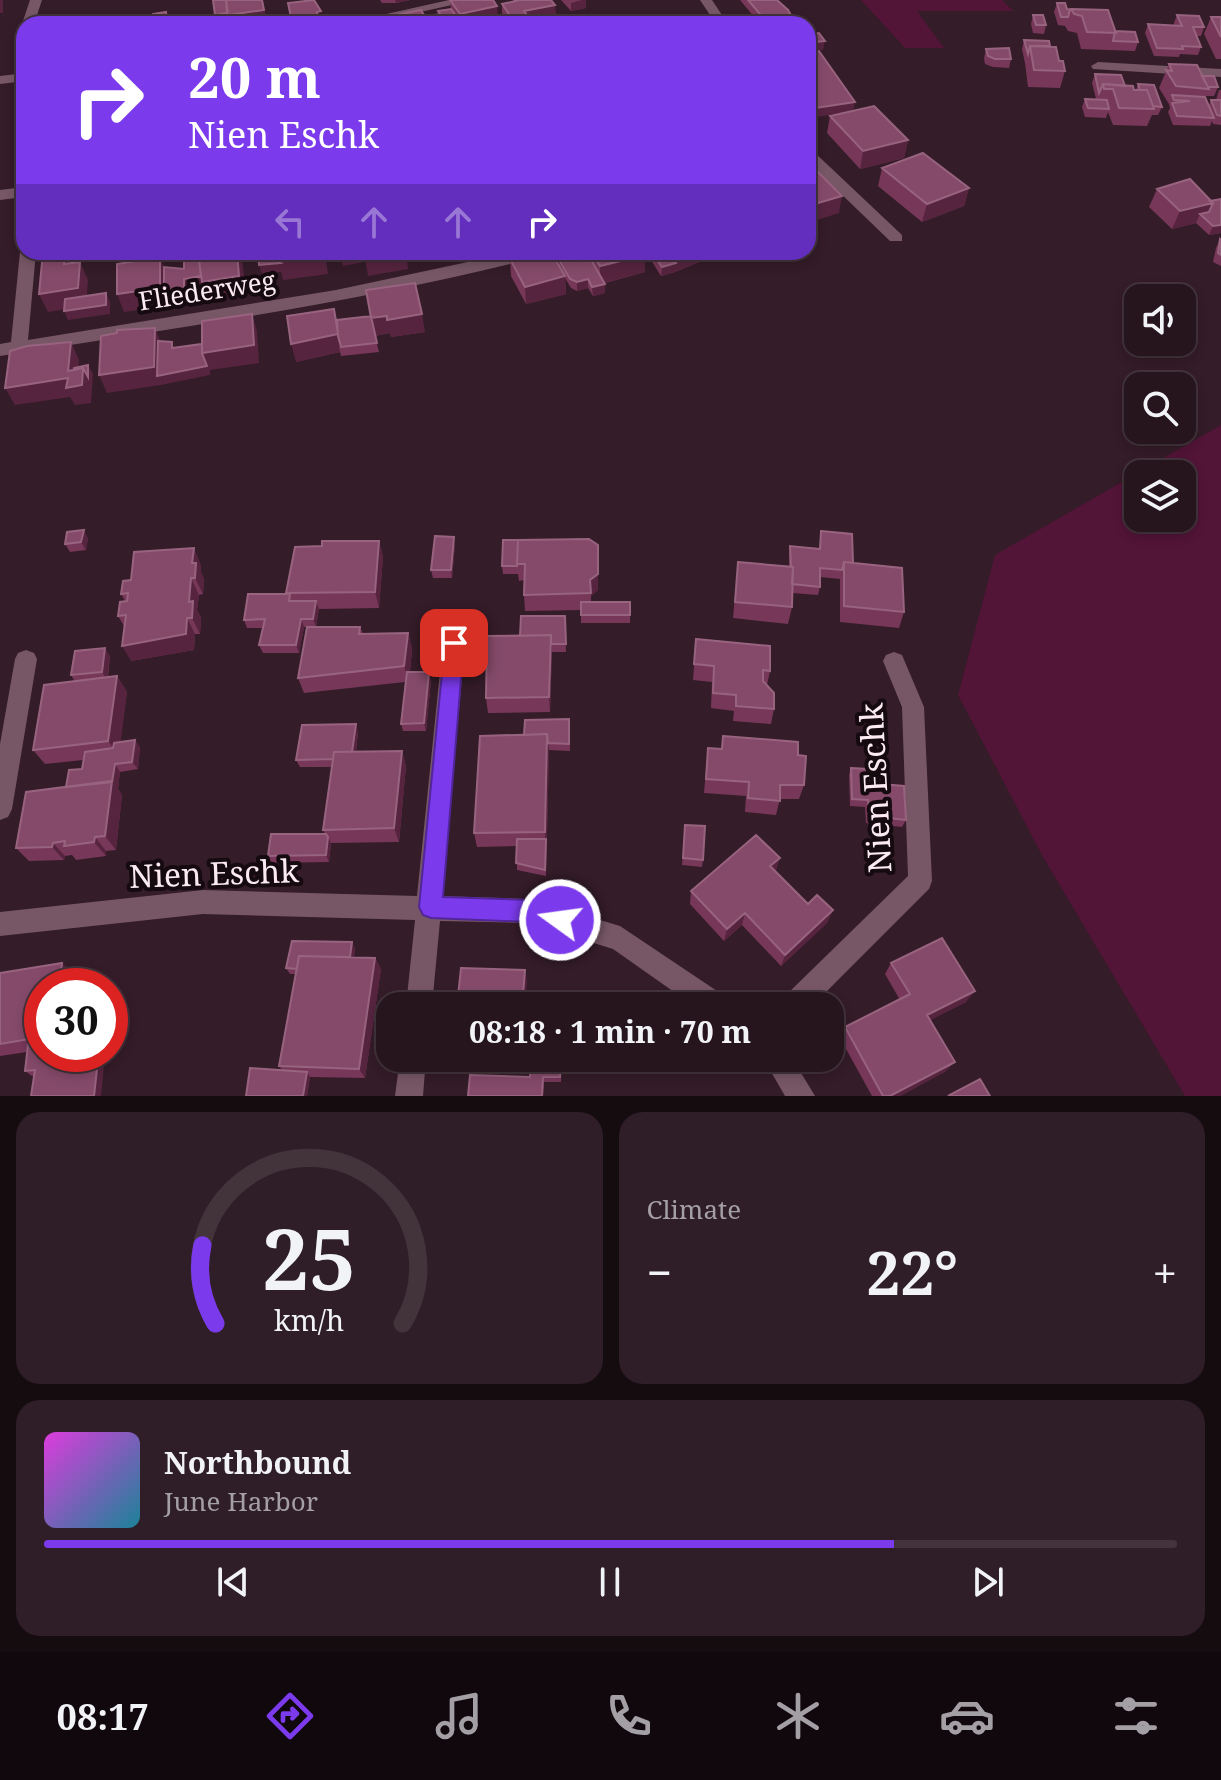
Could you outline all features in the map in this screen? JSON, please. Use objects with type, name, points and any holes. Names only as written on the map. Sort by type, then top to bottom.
[{"type":"street","points":[[387,16],[469,0]]},
{"type":"street","points":[[1098,66],[1221,73]]},
{"type":"street","points":[[816,171],[896,238]]},
{"type":"street","points":[[19,347],[27,260]]},
{"type":"street","name":"Fliederweg","points":[[0,350],[328,298],[505,260]]},
{"type":"street","points":[[421,992],[454,643]]},
{"type":"street","points":[[0,809],[26,659]]},
{"type":"street","name":"Nien Eschk","points":[[807,992],[920,881],[913,707],[894,661]]},
{"type":"street","name":"Nien Eschk","points":[[0,924],[203,902],[530,911],[620,939],[697,992]]},
{"type":"street","points":[[409,1096],[412,1072]]},
{"type":"street","points":[[785,1072],[801,1096]]},
{"type":"shaded area","points":[[861,0],[1002,0],[1013,11],[917,11],[944,48],[905,48]]},
{"type":"shaded area","points":[[1221,425],[1221,1096],[1185,1096],[1043,857],[958,695],[995,555],[1124,481],[1124,532],[1196,532],[1196,460],[1160,460],[1188,444],[1196,444],[1196,439]]},
{"type":"building","points":[[213,0],[226,0],[227,13],[215,15]]},
{"type":"building","points":[[226,0],[262,0],[264,10],[228,15]]},
{"type":"building","points":[[314,0],[321,11],[317,12],[318,16],[291,16],[288,3]]},
{"type":"building","points":[[450,0],[493,0],[497,6],[460,14]]},
{"type":"building","points":[[551,0],[555,5],[524,11],[527,15],[511,16],[502,4]]},
{"type":"building","points":[[748,0],[777,0],[791,16],[761,16]]},
{"type":"building","points":[[1057,3],[1065,3],[1070,10],[1068,17],[1061,17]]},
{"type":"building","points":[[451,9],[456,16],[430,16],[440,14],[438,11]]},
{"type":"building","points":[[1071,9],[1108,10],[1116,33],[1087,32],[1082,16],[1074,14]]},
{"type":"building","points":[[421,10],[424,16],[392,16]]},
{"type":"building","points":[[1033,15],[1043,15],[1046,25],[1036,25]]},
{"type":"building","points":[[1177,15],[1199,16],[1204,27],[1193,27],[1201,47],[1157,48],[1148,24],[1182,26]]},
{"type":"building","points":[[1211,17],[1221,17],[1221,37]]},
{"type":"building","points":[[1115,31],[1135,32],[1138,42],[1113,41]]},
{"type":"building","points":[[819,33],[825,41],[816,42],[816,34]]},
{"type":"building","points":[[1024,40],[1049,41],[1050,46],[1030,46],[1028,54]]},
{"type":"building","points":[[1030,46],[1056,47],[1065,71],[1034,70]]},
{"type":"building","points":[[1009,48],[1011,59],[995,59],[988,56],[986,49]]},
{"type":"building","points":[[819,51],[855,102],[816,108],[816,52]]},
{"type":"building","points":[[1169,64],[1197,65],[1209,89],[1176,86],[1166,70],[1172,71]]},
{"type":"building","points":[[1095,74],[1121,75],[1125,86],[1103,84],[1099,93]]},
{"type":"building","points":[[1202,76],[1214,76],[1218,87],[1208,87]]},
{"type":"building","points":[[1103,84],[1147,90],[1154,109],[1119,108],[1113,89],[1104,89]]},
{"type":"building","points":[[1138,84],[1154,85],[1162,107],[1153,106],[1147,90],[1140,90]]},
{"type":"building","points":[[1172,95],[1205,97],[1214,118],[1177,116],[1172,103],[1190,101],[1174,100]]},
{"type":"building","points":[[1085,99],[1107,100],[1109,109],[1088,108]]},
{"type":"building","points":[[1211,100],[1221,100],[1221,116],[1217,115]]},
{"type":"building","points":[[874,106],[908,140],[863,151],[830,116]]},
{"type":"building","points":[[923,153],[969,188],[927,204],[882,168]]},
{"type":"building","points":[[817,171],[842,196],[816,204]]},
{"type":"building","points":[[1190,179],[1213,203],[1180,211],[1157,189]]},
{"type":"building","points":[[1221,199],[1221,225],[1213,226],[1200,214],[1209,212],[1213,203],[1210,201]]},
{"type":"building","points":[[42,260],[64,260],[64,264],[80,262],[78,288],[39,294]]},
{"type":"building","points":[[160,260],[160,288],[117,294],[117,264]]},
{"type":"building","points":[[184,260],[199,260],[201,276],[184,279],[184,294],[164,297],[164,267],[184,269]]},
{"type":"building","points":[[199,260],[238,260],[239,276],[202,282]]},
{"type":"building","points":[[259,260],[278,260],[280,263],[259,265]]},
{"type":"building","points":[[511,260],[556,260],[565,276],[525,287]]},
{"type":"building","points":[[559,260],[591,260],[605,284],[592,287],[588,279],[577,282],[570,279]]},
{"type":"building","points":[[596,260],[625,260],[600,266]]},
{"type":"building","points":[[657,260],[674,260],[676,263],[662,267]]},
{"type":"building","points":[[415,283],[422,314],[387,320],[387,316],[371,318],[366,290]]},
{"type":"building","points":[[106,293],[106,305],[64,311],[65,299]]},
{"type":"building","points":[[334,309],[338,334],[291,344],[287,316]]},
{"type":"building","points":[[252,314],[254,345],[202,353],[202,321]]},
{"type":"building","points":[[371,316],[377,343],[341,347],[337,320]]},
{"type":"building","points":[[155,328],[154,367],[99,375],[101,336],[117,333],[117,330]]},
{"type":"building","points":[[158,341],[172,342],[172,348],[202,344],[207,366],[157,376]]},
{"type":"building","points":[[71,342],[68,371],[83,368],[82,385],[66,388],[68,378],[5,388],[10,351],[27,346]]},
{"type":"building","points":[[88,365],[88,377],[83,368],[74,370],[74,368]]},
{"type":"building","points":[[84,530],[81,542],[65,544],[67,532]]},
{"type":"building","points":[[821,531],[852,534],[853,563],[844,562],[842,570],[820,568],[820,587],[792,584],[790,546],[820,549]]},
{"type":"building","points":[[435,536],[454,537],[451,570],[431,570]]},
{"type":"building","points":[[589,539],[598,545],[598,574],[590,580],[591,593],[524,595],[525,564],[517,564],[518,540]]},
{"type":"building","points":[[503,540],[518,540],[517,566],[502,566]]},
{"type":"building","points":[[322,541],[379,541],[375,592],[286,593],[295,547],[322,546]]},
{"type":"building","points":[[194,548],[192,563],[196,563],[195,578],[191,578],[189,602],[193,601],[192,618],[187,618],[186,634],[122,646],[126,615],[118,616],[120,602],[127,601],[128,593],[121,594],[123,581],[131,580],[134,552]]},
{"type":"building","points":[[738,562],[793,567],[792,607],[735,602]]},
{"type":"building","points":[[844,562],[902,568],[904,612],[844,606]]},
{"type":"building","points":[[248,594],[290,594],[289,601],[316,601],[313,619],[301,619],[296,645],[259,645],[265,619],[244,620]]},
{"type":"building","points":[[581,602],[630,602],[630,615],[581,615]]},
{"type":"building","points":[[521,616],[565,616],[566,644],[551,644],[551,635],[520,636]]},
{"type":"building","points":[[307,627],[360,627],[359,634],[408,633],[404,666],[298,678]]},
{"type":"building","points":[[551,635],[549,697],[486,698],[487,636]]},
{"type":"building","points":[[696,639],[770,646],[770,671],[763,670],[763,681],[774,693],[774,709],[736,706],[736,695],[713,693],[714,666],[694,664]]},
{"type":"building","points":[[105,648],[102,672],[71,675],[75,651]]},
{"type":"building","points":[[407,672],[429,672],[424,723],[401,724]]},
{"type":"building","points":[[117,676],[108,741],[33,750],[44,685]]},
{"type":"building","points":[[569,719],[569,744],[548,743],[547,734],[524,735],[525,720]]},
{"type":"building","points":[[356,724],[352,752],[334,752],[333,759],[296,760],[302,725]]},
{"type":"building","points":[[547,734],[545,832],[474,833],[480,736]]},
{"type":"building","points":[[723,736],[798,742],[798,755],[806,756],[804,785],[780,785],[780,801],[748,798],[749,782],[706,779],[708,748],[722,749]]},
{"type":"building","points":[[135,740],[132,762],[115,764],[112,782],[66,787],[69,770],[82,769],[85,752],[113,748],[114,743]]},
{"type":"building","points":[[402,751],[394,828],[323,830],[334,752]]},
{"type":"building","points":[[851,768],[868,769],[869,783],[904,786],[906,820],[869,816],[868,800],[852,799]]},
{"type":"building","points":[[112,781],[105,836],[95,837],[94,842],[64,846],[65,841],[53,843],[52,847],[16,848],[26,792]]},
{"type":"building","points":[[685,825],[705,826],[703,860],[683,858]]},
{"type":"building","points":[[271,834],[326,834],[326,855],[268,856]]},
{"type":"building","points":[[756,835],[780,858],[770,866],[808,904],[817,895],[833,910],[785,955],[745,913],[727,929],[691,891]]},
{"type":"building","points":[[517,839],[546,839],[545,870],[516,863]]},
{"type":"building","points":[[942,938],[975,991],[927,1015],[955,1062],[890,1096],[883,1096],[845,1027],[910,994],[891,963]]},
{"type":"building","points":[[292,941],[352,942],[350,957],[299,956],[297,969],[286,968]]},
{"type":"building","points":[[299,956],[375,958],[359,1069],[279,1066]]},
{"type":"building","points":[[62,963],[61,968],[31,968]]},
{"type":"building","points":[[461,968],[525,970],[523,992],[458,992]]},
{"type":"building","points":[[24,969],[24,1040],[0,1044],[0,973]]},
{"type":"building","points":[[250,1068],[307,1072],[303,1096],[246,1096]]},
{"type":"building","points":[[35,1072],[97,1072],[94,1096],[31,1096]]},
{"type":"building","points":[[530,1072],[560,1072],[560,1077],[543,1077],[542,1096],[468,1096],[470,1075],[530,1077]]},
{"type":"building","points":[[980,1079],[990,1096],[948,1096]]},
{"type":"route","points":[[454,643],[431,907],[530,911],[560,920]]}]
